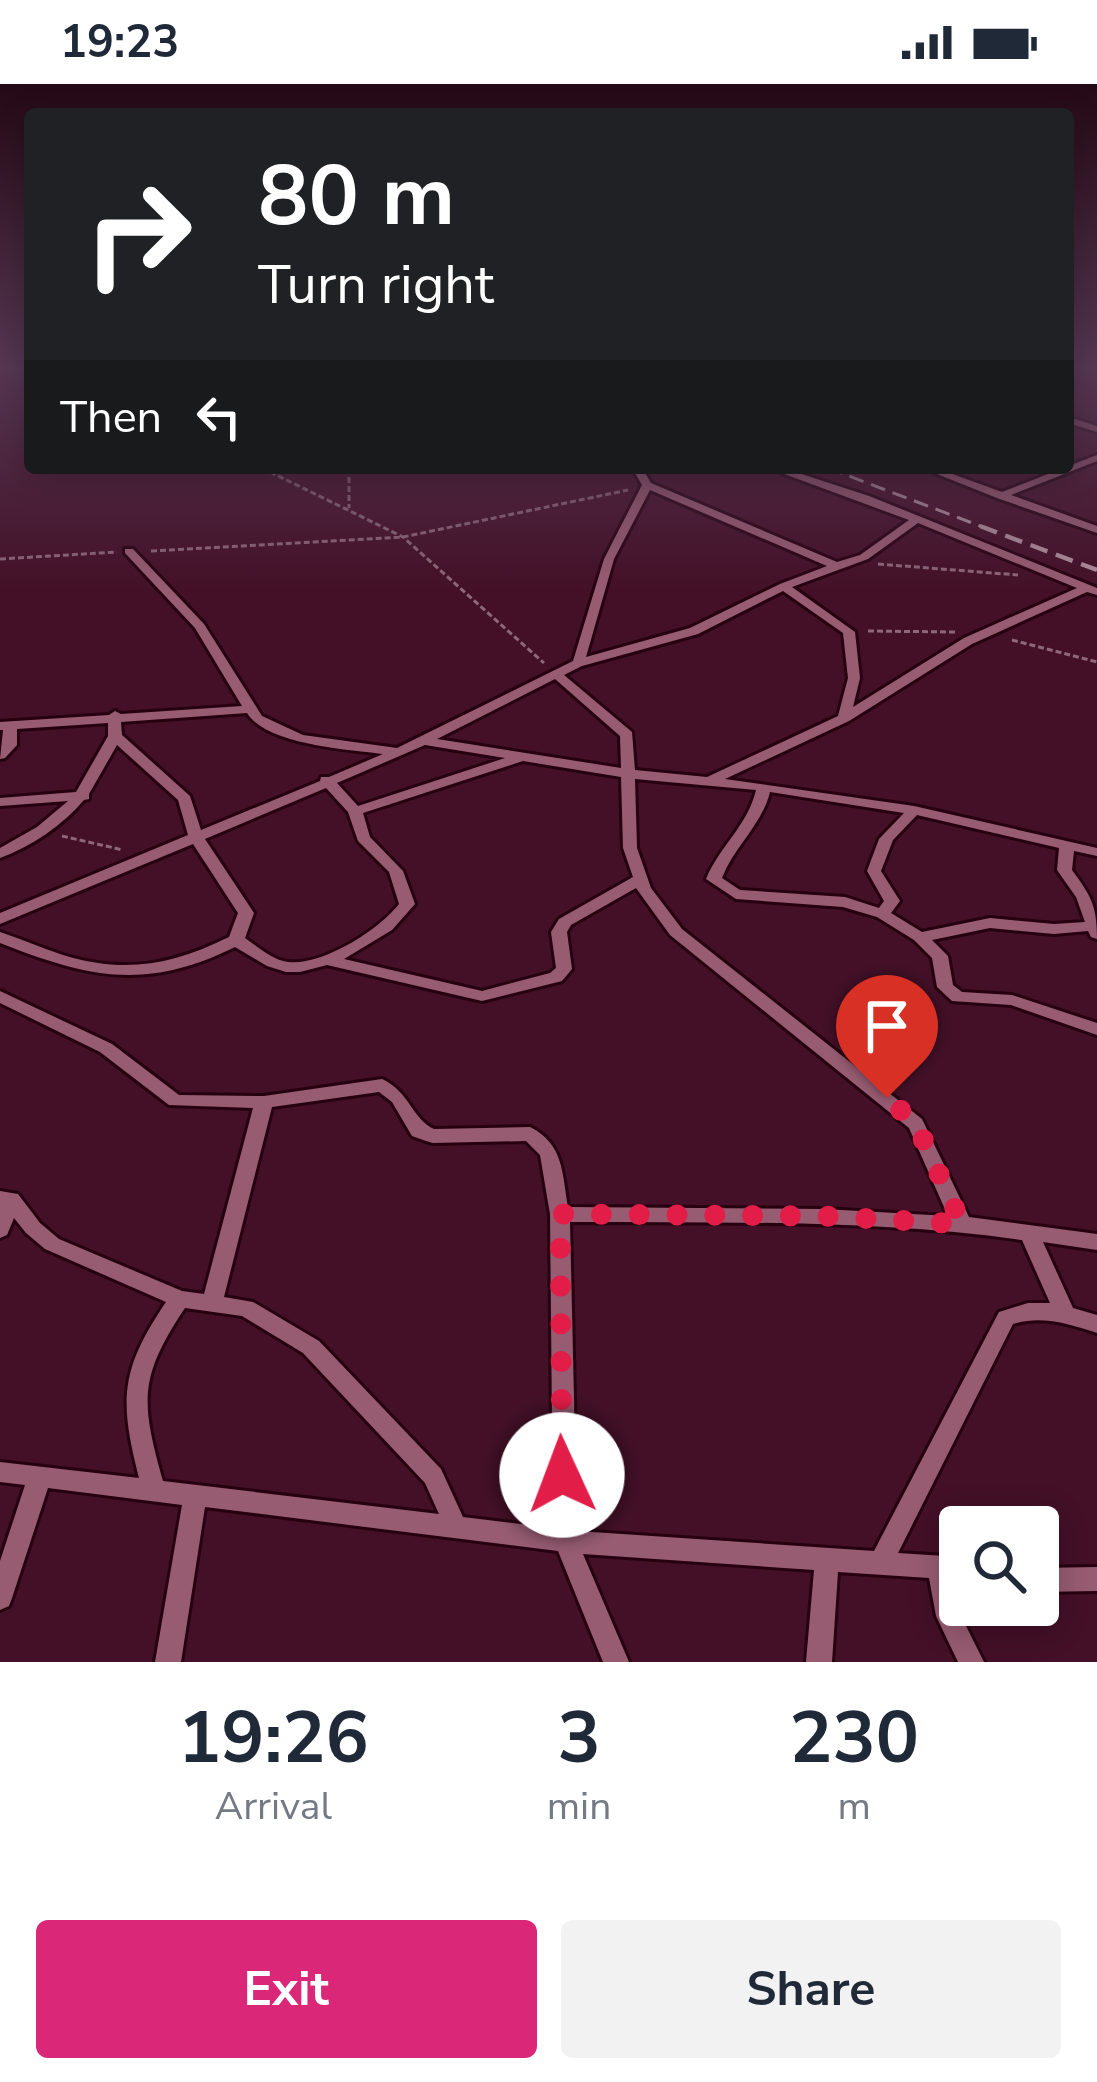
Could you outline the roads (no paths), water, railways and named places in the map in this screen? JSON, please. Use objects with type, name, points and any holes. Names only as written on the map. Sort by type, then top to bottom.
[{"type":"street","points":[[1074,467],[1097,458]]},
{"type":"street","points":[[1074,460],[1097,468]]},
{"type":"street","points":[[641,474],[647,485],[837,566]]},
{"type":"street","points":[[790,474],[1092,590]]},
{"type":"street","points":[[943,474],[1097,530]]},
{"type":"street","points":[[1001,496],[1056,474]]},
{"type":"street","points":[[578,663],[609,560],[647,485]]},
{"type":"street","points":[[0,919],[400,752],[578,663],[694,631],[784,586],[855,561],[917,519]]},
{"type":"street","points":[[129,551],[200,626],[250,709],[273,730],[300,739],[400,752]]},
{"type":"street","points":[[784,586],[849,632],[854,678],[844,718]]},
{"type":"street","points":[[705,784],[844,718],[983,636],[1092,590]]},
{"type":"street","points":[[556,674],[626,735],[630,848],[639,880],[676,932],[916,1124],[962,1224]]},
{"type":"street","points":[[0,755],[10,745],[5,726],[250,709]]},
{"type":"street","points":[[0,854],[46,828],[84,796],[115,736],[115,715]]},
{"type":"street","points":[[0,937],[84,968],[122,973],[167,970],[236,940],[246,913],[196,837],[185,799],[115,736]]},
{"type":"street","points":[[421,740],[630,774],[764,787],[914,810],[1097,852]]},
{"type":"street","points":[[355,811],[389,796],[520,757]]},
{"type":"street","points":[[236,940],[287,968],[327,960],[398,920],[407,904],[396,871],[363,838],[355,811],[326,780]]},
{"type":"street","points":[[764,787],[761,812],[721,855],[714,879],[736,894],[845,902],[882,914],[920,937],[940,956],[944,987],[958,997],[1012,1000],[1097,1028]]},
{"type":"street","points":[[0,802],[84,796]]},
{"type":"street","points":[[882,914],[892,902],[874,871],[886,839],[914,810]]},
{"type":"street","points":[[920,937],[990,923],[1094,930],[1084,897],[1064,870],[1067,845]]},
{"type":"street","points":[[327,960],[482,996],[540,982],[564,969],[559,932],[565,922],[639,880]]},
{"type":"street","points":[[0,996],[106,1048],[146,1084],[176,1101],[264,1102],[382,1085],[398,1098],[419,1131],[433,1136],[530,1134],[549,1152],[560,1214],[565,1540],[616,1662]]},
{"type":"street","points":[[212,1303],[264,1102]]},
{"type":"street","points":[[6,1198],[52,1244],[180,1299],[246,1308],[310,1347],[433,1476],[455,1525]]},
{"type":"street","points":[[0,1229],[6,1198]]},
{"type":"street","points":[[560,1214],[824,1216],[962,1224],[1097,1242]]},
{"type":"street","points":[[1030,1236],[1065,1314]]},
{"type":"street","points":[[153,1489],[137,1429],[134,1378],[148,1344],[180,1299]]},
{"type":"street","points":[[881,1562],[995,1331],[1021,1310],[1065,1314],[1097,1324]]},
{"type":"street","points":[[0,1472],[565,1540],[939,1566]]},
{"type":"street","points":[[0,1598],[40,1476]]},
{"type":"street","points":[[168,1662],[195,1494]]},
{"type":"street","points":[[819,1662],[827,1559]]},
{"type":"street","points":[[1059,1580],[1097,1579]]},
{"type":"street","points":[[953,1626],[971,1662]]},
{"type":"railway","points":[[844,474],[988,529]]},
{"type":"railway","points":[[980,526],[1097,570]]}]
